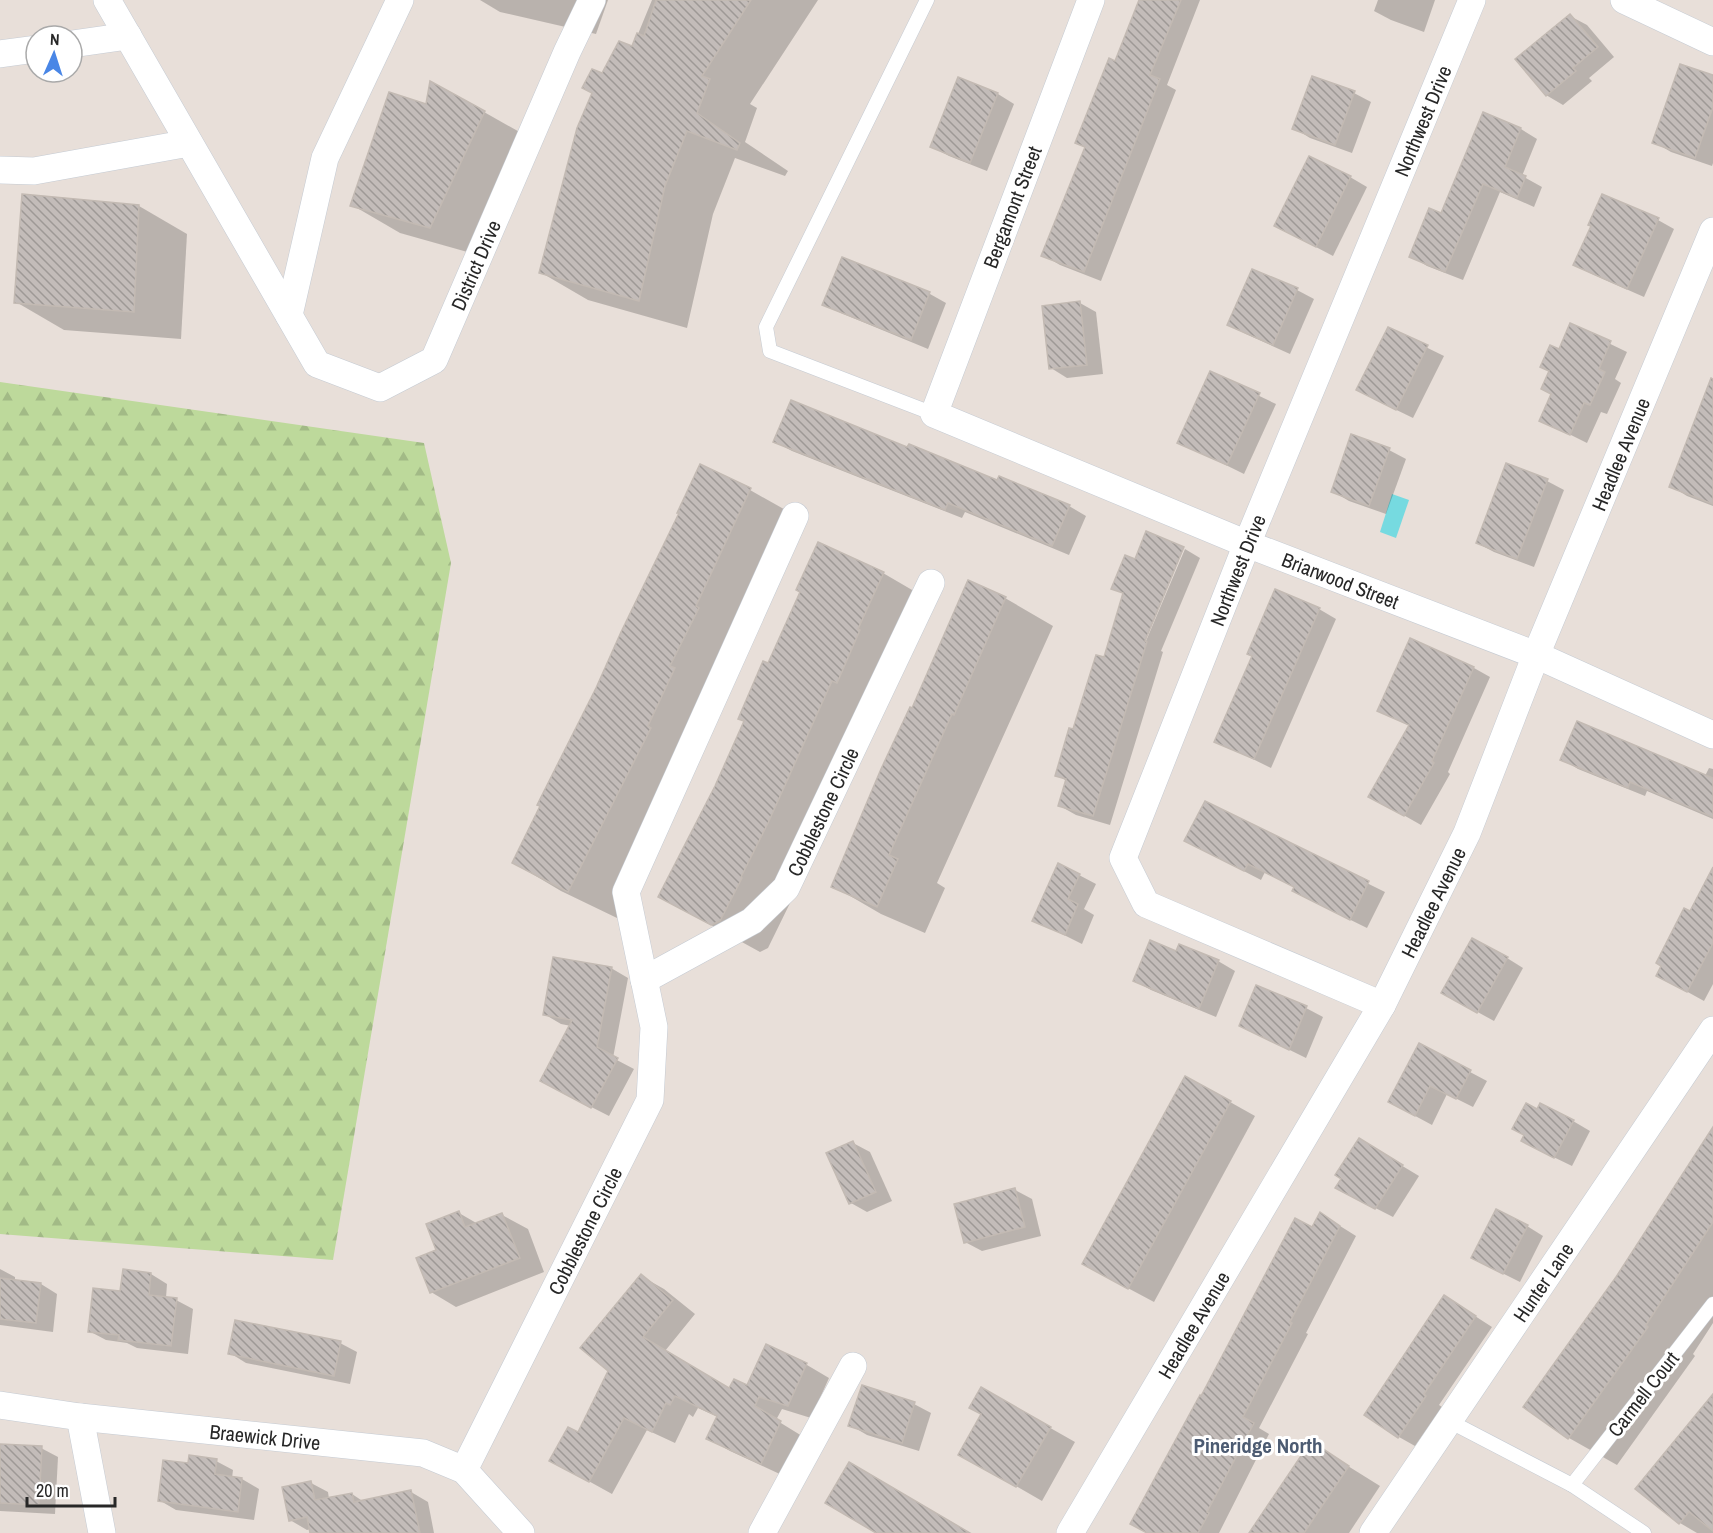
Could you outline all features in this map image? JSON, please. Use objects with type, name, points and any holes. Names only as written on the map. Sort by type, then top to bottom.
[{"type":"street","name":"District Drive","points":[[107,0],[317,364],[380,388],[434,360],[567,52],[592,0]]},
{"type":"street","points":[[289,315],[325,158],[400,0]]},
{"type":"street","name":"Bergamont Street","points":[[934,414],[1091,0]]},
{"type":"street","name":"Northwest Drive","points":[[1382,1005],[1146,904],[1123,858],[1247,544],[1472,0]]},
{"type":"street","points":[[1624,0],[1713,42]]},
{"type":"street","points":[[84,42],[128,36]]},
{"type":"street","points":[[0,54],[24,51]]},
{"type":"street","points":[[0,170],[34,171],[189,143]]},
{"type":"street","name":"Headlee Avenue","points":[[1070,1533],[1382,1005],[1467,833],[1536,656],[1713,231]]},
{"type":"street","name":"Briarwood Street","points":[[934,414],[1247,544],[1536,656],[1713,735]]},
{"type":"street","name":"Cobblestone Circle","points":[[464,1470],[650,1100],[654,1026],[626,892],[795,516]]},
{"type":"street","name":"Cobblestone Circle","points":[[644,980],[752,921],[786,888],[931,583]]},
{"type":"street","name":"Hunter Lane","points":[[1373,1533],[1713,1030]]},
{"type":"street","points":[[762,1533],[853,1366]]},
{"type":"street","name":"Braewick Drive","points":[[0,1405],[80,1417],[423,1453],[464,1470],[510,1528]]},
{"type":"street","points":[[80,1417],[102,1533]]},
{"type":"lane","points":[[927,0],[766,327],[770,351],[934,414]]},
{"type":"lane","name":"Carmell Court","points":[[1572,1485],[1713,1304]]},
{"type":"lane","points":[[1449,1421],[1572,1485],[1644,1533]]},
{"type":"green space","points":[[0,382],[424,443],[451,563],[333,1260],[0,1234]]},
{"type":"water","points":[[1392,494],[1409,500],[1396,538],[1380,532]]},
{"type":"building","points":[[656,0],[751,0],[702,76],[710,79],[697,113],[740,143],[737,150],[687,131],[665,186],[639,301],[539,273],[577,128],[592,93],[582,88],[592,69],[602,73],[619,41],[632,46],[637,33],[644,36]]},
{"type":"building","points":[[1139,0],[1181,0],[1150,75],[1160,79],[1084,272],[1041,256],[1085,147],[1075,143],[1109,58],[1115,61]]},
{"type":"building","points":[[1570,14],[1598,47],[1573,68],[1576,71],[1546,96],[1515,59]]},
{"type":"building","points":[[1680,64],[1713,75],[1713,107],[1695,158],[1652,143]]},
{"type":"building","points":[[1312,76],[1355,91],[1335,145],[1292,129]]},
{"type":"building","points":[[958,77],[998,93],[970,163],[930,147]]},
{"type":"building","points":[[430,81],[485,111],[430,228],[350,206],[389,92],[426,104]]},
{"type":"building","points":[[1483,112],[1521,128],[1505,167],[1526,176],[1517,198],[1483,184],[1445,272],[1409,257],[1429,208],[1441,213]]},
{"type":"building","points":[[1309,156],[1351,176],[1316,247],[1274,226]]},
{"type":"building","points":[[22,194],[139,205],[134,312],[14,303]]},
{"type":"building","points":[[1602,194],[1659,218],[1627,289],[1573,265],[1591,226],[1588,225]]},
{"type":"building","points":[[842,257],[930,292],[911,340],[822,305]]},
{"type":"building","points":[[1252,269],[1298,288],[1273,345],[1227,325]]},
{"type":"building","points":[[1080,301],[1087,365],[1049,369],[1042,306]]},
{"type":"building","points":[[1570,323],[1611,341],[1599,369],[1605,372],[1590,405],[1584,403],[1570,435],[1539,421],[1551,394],[1541,389],[1549,371],[1540,367],[1550,345],[1559,349]]},
{"type":"building","points":[[1388,327],[1428,345],[1396,410],[1356,390]]},
{"type":"building","points":[[1210,371],[1260,393],[1227,465],[1177,443]]},
{"type":"building","points":[[1711,378],[1713,379],[1713,504],[1669,487]]},
{"type":"building","points":[[791,400],[907,447],[909,444],[997,480],[999,476],[1070,505],[1052,546],[948,503],[945,510],[773,442]]},
{"type":"building","points":[[1351,434],[1390,448],[1369,506],[1331,492]]},
{"type":"building","points":[[1506,463],[1548,479],[1517,559],[1476,543]]},
{"type":"building","points":[[700,464],[751,488],[696,606],[699,608],[670,666],[675,668],[648,726],[651,728],[568,892],[512,863],[540,806],[537,805],[596,688]]},
{"type":"building","points":[[1146,531],[1184,547],[1145,641],[1147,642],[1093,816],[1058,806],[1066,779],[1055,776],[1069,728],[1073,729],[1096,655],[1104,657],[1123,593],[1111,589],[1125,555],[1135,559]]},
{"type":"building","points":[[818,542],[884,572],[837,683],[832,681],[742,878],[720,921],[711,925],[658,897],[715,786],[744,721],[738,719],[763,661],[768,663],[800,592],[796,590]]},
{"type":"building","points":[[968,580],[1006,597],[889,855],[898,859],[877,907],[831,887],[881,769],[910,707],[912,708]]},
{"type":"building","points":[[1275,589],[1320,608],[1254,759],[1214,742],[1252,656],[1247,654]]},
{"type":"building","points":[[1410,638],[1474,667],[1432,761],[1434,763],[1404,816],[1368,797],[1409,725],[1377,711]]},
{"type":"building","points":[[1577,721],[1713,778],[1713,817],[1630,782],[1628,788],[1560,760]]},
{"type":"building","points":[[1205,801],[1369,881],[1350,920],[1292,891],[1294,887],[1248,864],[1244,871],[1184,841]]},
{"type":"building","points":[[1058,863],[1080,874],[1068,899],[1078,904],[1065,935],[1032,921]]},
{"type":"building","points":[[1713,867],[1713,943],[1687,992],[1656,976],[1661,966],[1656,963],[1684,908],[1690,911]]},
{"type":"building","points":[[1472,938],[1508,957],[1477,1013],[1441,993]]},
{"type":"building","points":[[1150,940],[1176,951],[1179,944],[1219,960],[1199,1009],[1133,981]]},
{"type":"building","points":[[553,957],[612,967],[597,1047],[618,1058],[591,1108],[540,1081],[572,1020],[543,1015]]},
{"type":"building","points":[[1256,985],[1307,1006],[1289,1050],[1239,1026]]},
{"type":"building","points":[[1419,1043],[1471,1070],[1456,1099],[1430,1086],[1415,1116],[1388,1102]]},
{"type":"building","points":[[1185,1076],[1231,1101],[1128,1289],[1082,1264]]},
{"type":"building","points":[[1526,1103],[1537,1109],[1540,1103],[1574,1120],[1554,1158],[1521,1141],[1524,1135],[1512,1129]]},
{"type":"building","points":[[1713,1127],[1713,1222],[1646,1325],[1648,1327],[1568,1439],[1523,1407],[1616,1277]]},
{"type":"building","points":[[1359,1138],[1403,1165],[1375,1209],[1335,1188],[1341,1179],[1335,1175]]},
{"type":"building","points":[[853,1141],[876,1192],[849,1204],[826,1153]]},
{"type":"building","points":[[1015,1188],[1025,1227],[964,1243],[954,1204]]},
{"type":"building","points":[[1496,1209],[1528,1225],[1503,1274],[1471,1258]]},
{"type":"building","points":[[459,1211],[465,1227],[502,1213],[520,1258],[430,1293],[416,1258],[436,1250],[426,1224]]},
{"type":"building","points":[[1320,1212],[1340,1226],[1243,1417],[1254,1423],[1198,1533],[1147,1533],[1130,1524],[1295,1218],[1312,1227]]},
{"type":"building","points":[[123,1269],[151,1273],[149,1295],[177,1298],[171,1346],[118,1340],[119,1335],[88,1332],[93,1288],[120,1291]]},
{"type":"building","points":[[641,1274],[673,1300],[643,1337],[729,1388],[734,1379],[747,1385],[766,1344],[807,1363],[788,1406],[759,1397],[755,1406],[781,1421],[761,1464],[706,1439],[717,1416],[675,1396],[670,1405],[666,1403],[652,1432],[624,1418],[589,1482],[549,1461],[568,1427],[578,1432],[608,1371],[580,1348]]},
{"type":"building","points":[[0,1278],[41,1283],[36,1323],[0,1319]]},
{"type":"building","points":[[1444,1295],[1476,1316],[1398,1438],[1364,1415]]},
{"type":"building","points":[[235,1320],[341,1341],[334,1376],[228,1354]]},
{"type":"building","points":[[862,1385],[915,1402],[902,1443],[848,1426]]},
{"type":"building","points":[[981,1387],[1051,1427],[1016,1487],[958,1455],[981,1414],[969,1408]]},
{"type":"building","points":[[1713,1394],[1713,1531],[1689,1512],[1679,1524],[1635,1489]]},
{"type":"building","points":[[1311,1441],[1349,1466],[1304,1533],[1249,1533]]},
{"type":"building","points":[[0,1444],[42,1446],[39,1505],[0,1503]]},
{"type":"building","points":[[189,1455],[217,1459],[215,1474],[242,1478],[238,1512],[158,1501],[163,1460],[188,1463]]},
{"type":"building","points":[[849,1462],[970,1533],[876,1533],[825,1503]]},
{"type":"building","points":[[311,1481],[315,1500],[352,1493],[354,1502],[411,1490],[420,1533],[310,1533],[307,1517],[289,1521],[282,1487]]},
{"type":"district","name":"Pineridge North","points":[[1258,1445]]}]
